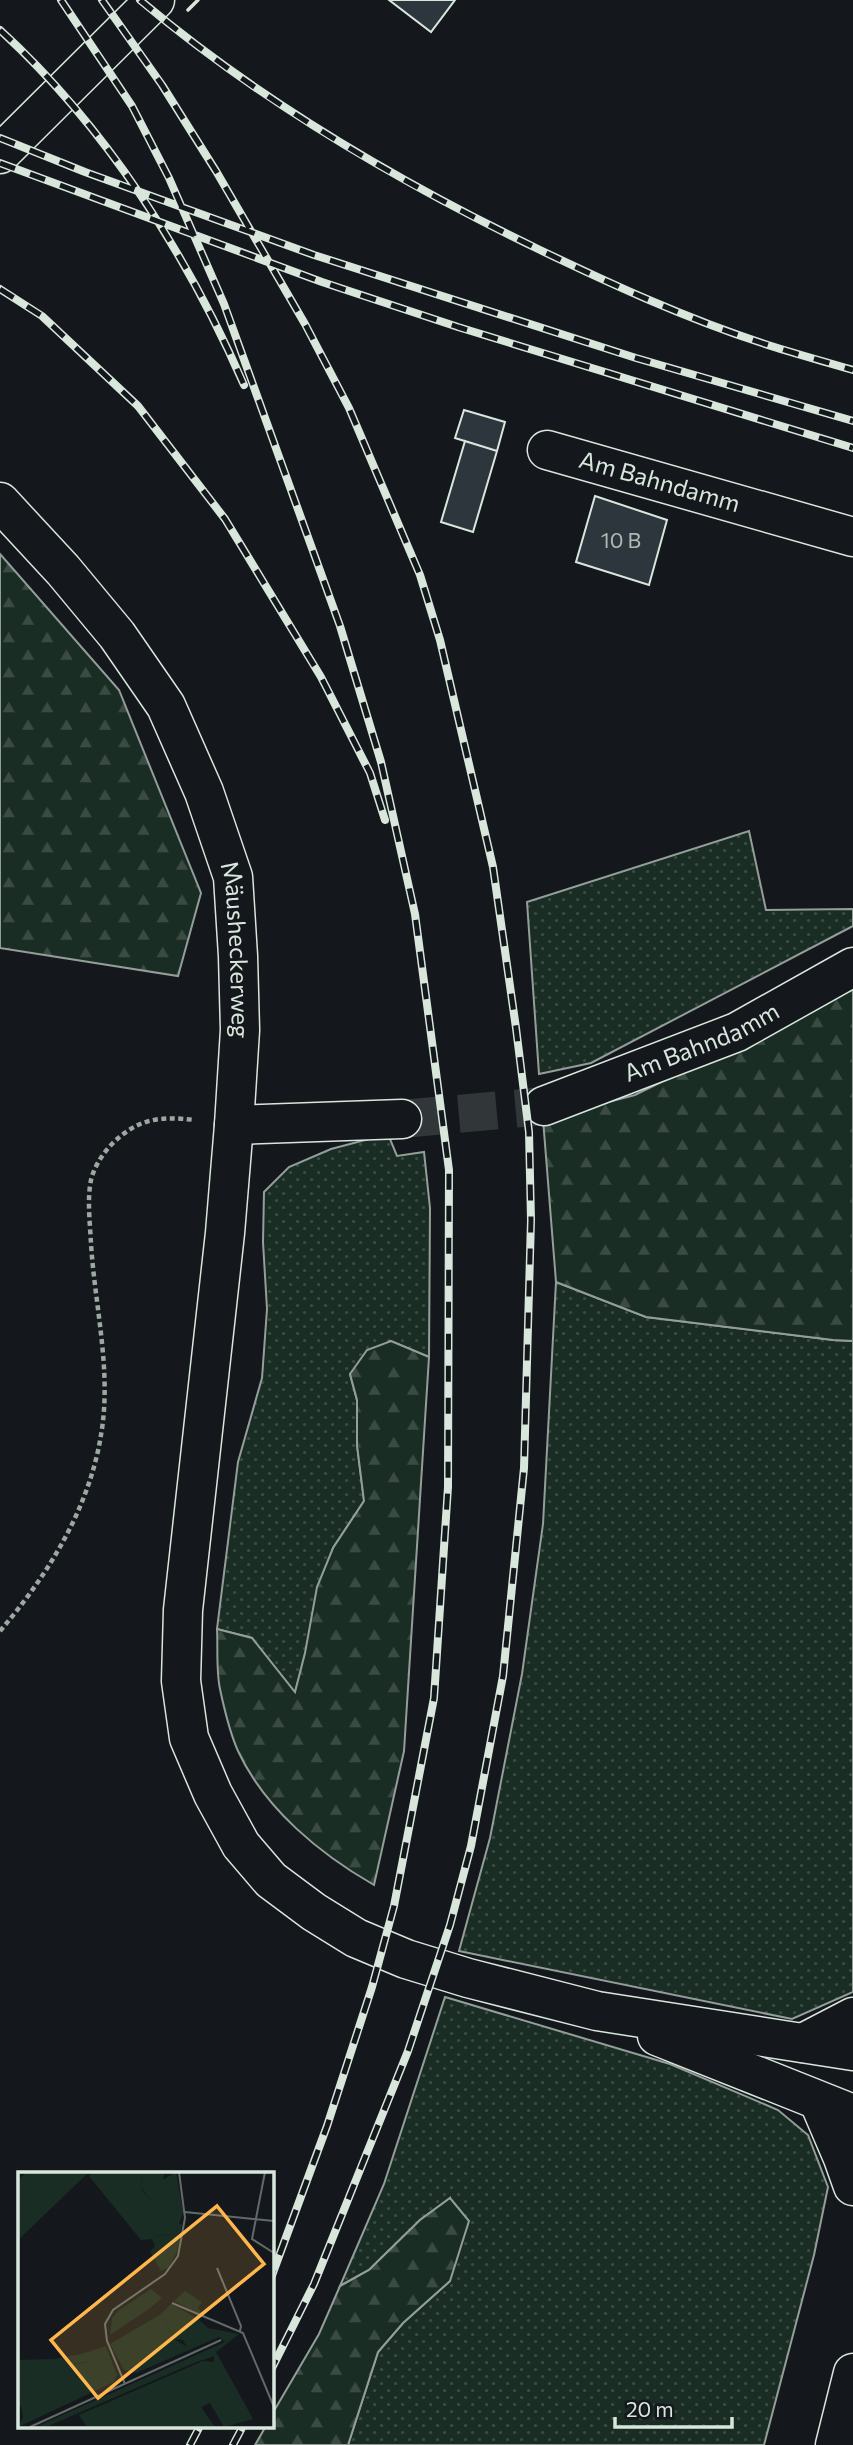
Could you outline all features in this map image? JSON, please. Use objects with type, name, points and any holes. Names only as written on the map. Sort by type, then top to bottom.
[{"type":"street","points":[[0,154],[155,0]]},
{"type":"street","name":"Am Bahndamm","points":[[547,450],[853,537]]},
{"type":"street","name":"Mäusheckerweg","points":[[0,502],[63,570],[117,635],[166,706],[204,792],[233,877],[240,1030],[224,1246],[183,1610],[181,1681],[189,1738],[213,1794],[241,1845],[271,1880],[314,1912],[356,1938],[406,1959],[597,2011]]},
{"type":"street","name":"Am Bahndamm","points":[[544,1106],[737,1032],[853,967]]},
{"type":"street","points":[[234,1125],[402,1119]]},
{"type":"street","points":[[597,2011],[853,2051]]},
{"type":"street","points":[[597,2011],[836,2108],[843,2158],[853,2186]]},
{"type":"street","points":[[803,2043],[853,2018]]},
{"type":"street","points":[[835,2445],[853,2373]]},
{"type":"path","points":[[0,1631],[41,1580],[64,1541],[93,1471],[102,1434],[103,1358],[89,1216],[91,1178],[106,1149],[122,1133],[137,1124],[154,1119],[174,1118],[234,1125]]},
{"type":"green space","points":[[0,554],[119,690],[201,893],[178,976],[0,948]]},
{"type":"green space","points":[[749,831],[766,910],[853,909],[853,926],[591,1063],[539,1074],[527,902]]},
{"type":"green space","points":[[853,987],[853,1341],[646,1317],[556,1282],[543,1119],[635,1095]]},
{"type":"green space","points":[[369,1139],[390,1139],[397,1156],[424,1152],[430,1208],[429,1357],[390,1341],[350,1374],[357,1400],[357,1445],[364,1501],[333,1548],[295,1693],[252,1638],[217,1629],[238,1462],[262,1378],[267,1309],[263,1242],[264,1192],[289,1167],[331,1149]]},
{"type":"green space","points":[[556,1282],[646,1317],[853,1341],[853,1992],[792,2019],[459,1951],[490,1838],[522,1674],[543,1524]]},
{"type":"green space","points":[[391,1341],[429,1357],[404,1751],[374,1885],[334,1859],[296,1828],[263,1792],[249,1772],[235,1744],[222,1696],[218,1674],[217,1629],[252,1638],[295,1692],[317,1587],[333,1548],[364,1501],[357,1445],[357,1400],[350,1374],[367,1350]]},
{"type":"green space","points":[[445,1997],[670,2064],[778,2110],[808,2135],[828,2187],[814,2255],[764,2445],[348,2445],[378,2352],[403,2323],[450,2281],[450,2198],[420,2220],[369,2270],[340,2286],[384,2184]]},
{"type":"green space","points":[[450,2198],[469,2221],[450,2281],[403,2323],[378,2352],[348,2445],[255,2445],[265,2428],[273,2428],[273,2413],[319,2334],[340,2286],[369,2270],[420,2220]]},
{"type":"building","points":[[389,0],[455,0],[431,32]]},
{"type":"building","points":[[464,410],[505,422],[497,451],[455,438]]},
{"type":"building","points":[[465,441],[497,451],[473,532],[441,522]]},
{"type":"building","points":[[595,496],[667,520],[649,585],[576,562]]},
{"type":"tunnel","points":[[402,1119],[544,1106]]},
{"type":"railway","points":[[61,0],[132,106],[169,178],[224,304],[340,626],[381,762],[415,914],[449,1170],[448,1487],[434,1698],[394,1906],[372,1987],[327,2126],[273,2273]]},
{"type":"railway","points":[[102,0],[162,85],[216,171],[305,324],[349,408],[420,575],[440,640],[493,867],[529,1132],[531,1220],[524,1468],[503,1676],[471,1846],[450,1925],[408,2051],[314,2284],[273,2366]]},
{"type":"railway","points":[[140,0],[186,37],[281,105],[382,167],[485,223],[677,312],[762,343],[853,370]]},
{"type":"railway","points":[[0,30],[75,108],[140,195],[197,288],[244,385]]},
{"type":"railway","points":[[0,138],[85,172],[314,255],[636,358],[853,421]]},
{"type":"railway","points":[[0,163],[322,282],[458,327],[853,448]]},
{"type":"railway","points":[[0,289],[42,316],[138,406],[225,519],[321,677],[370,773],[385,820]]},
{"type":"railway","points":[[190,2445],[199,2428]]},
{"type":"railway","points":[[233,2445],[242,2428]]},
{"type":"wall","points":[[188,10],[198,0]]}]
